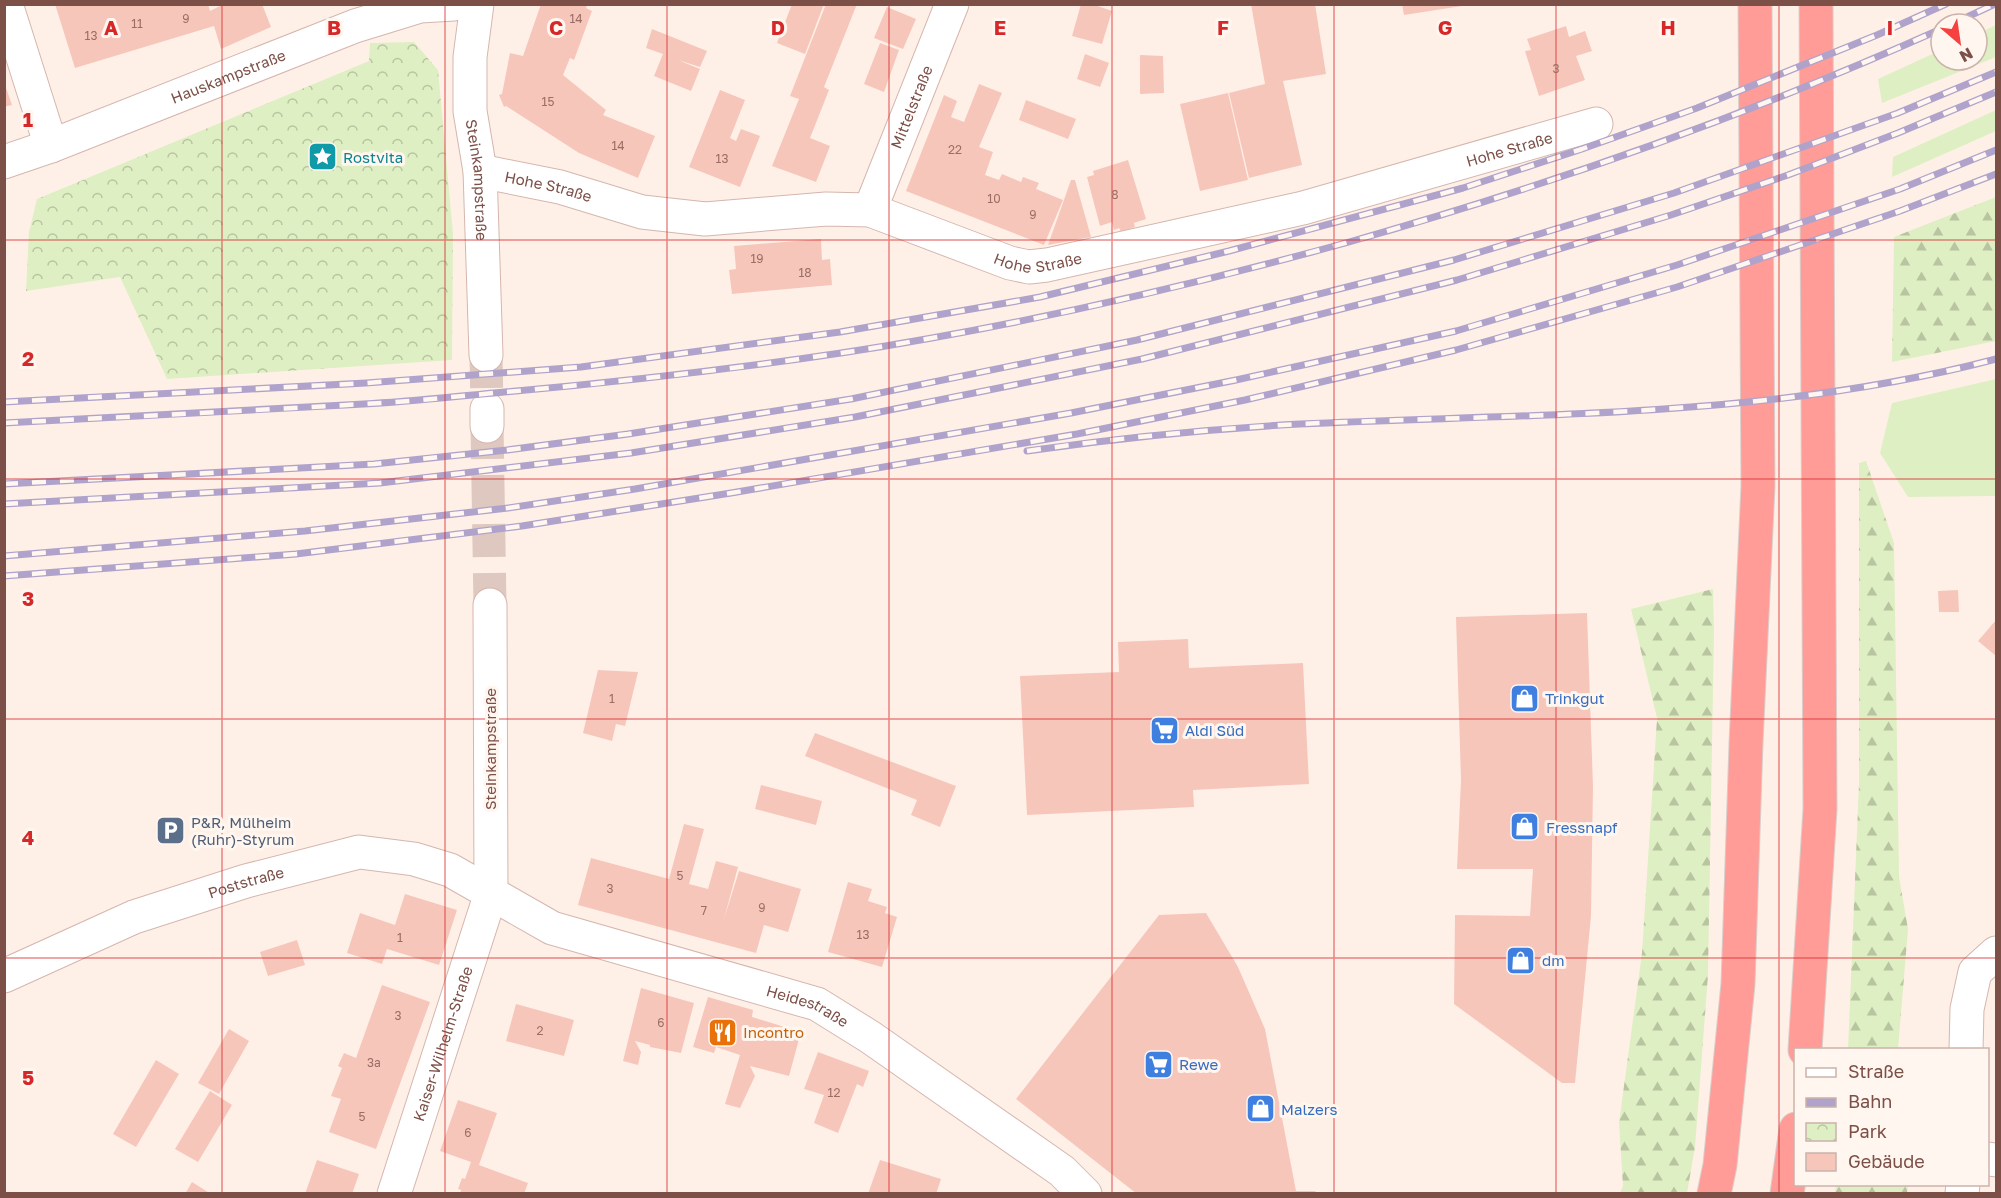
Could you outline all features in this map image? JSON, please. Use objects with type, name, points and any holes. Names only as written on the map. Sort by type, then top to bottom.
[{"type":"highway","points":[[1714,1194],[1720,1165],[1738,984],[1758,486],[1755,4]]},
{"type":"highway","points":[[1805,1048],[1820,809],[1816,4]]},
{"type":"highway","points":[[1787,1194],[1794,1143]]},
{"type":"street","points":[[6,4],[51,146]]},
{"type":"street","name":"Hauskampstraße","points":[[4,162],[51,146],[355,26],[420,6],[454,4]]},
{"type":"street","name":"Steinkampstraße","points":[[477,4],[470,57],[470,111],[480,171],[486,355]]},
{"type":"street","name":"Mittelstraße","points":[[870,210],[952,4]]},
{"type":"street","name":"Hohe Straße","points":[[480,171],[560,187],[642,212],[705,219],[826,209],[870,210],[1010,263],[1029,267],[1047,265],[1303,208],[1596,124]]},
{"type":"street","name":"Steinkampstraße","points":[[490,605],[491,893]]},
{"type":"street","name":"Poststraße","points":[[4,976],[134,917],[246,881],[359,852],[414,860],[450,870],[491,893]]},
{"type":"street","name":"Kaiser-Wilhelm-Straße","points":[[394,1194],[491,893]]},
{"type":"street","name":"Heidestraße","points":[[491,893],[552,928],[817,1004],[870,1037],[1062,1172],[1085,1194]]},
{"type":"street","points":[[1966,1048],[1967,1009],[1975,972],[1996,953]]},
{"type":"green space","points":[[1996,25],[1996,57],[1989,60],[1989,28]]},
{"type":"green space","points":[[414,42],[438,70],[453,234],[452,360],[167,379],[120,277],[26,291],[29,232],[37,199],[369,61],[370,43]]},
{"type":"green space","points":[[1929,56],[1929,72],[1959,72],[1882,103],[1878,79]]},
{"type":"green space","points":[[1996,110],[1996,131],[1892,177],[1893,157]]},
{"type":"green space","points":[[1996,197],[1996,341],[1892,362],[1894,237]]},
{"type":"green space","points":[[1996,379],[1996,496],[1908,497],[1880,453],[1892,403]]},
{"type":"green space","points":[[1866,461],[1894,543],[1899,877],[1908,929],[1898,1048],[1848,1048],[1859,783],[1859,463]]},
{"type":"green space","points":[[1713,589],[1708,975],[1695,1147],[1687,1193],[1620,1193],[1623,1186],[1619,1123],[1642,953],[1657,718],[1631,609]]},
{"type":"green space","points":[[1836,1186],[1908,1186],[1907,1193],[1835,1193]]},
{"type":"building","points":[[55,4],[208,4],[210,11],[224,4],[262,4],[271,27],[221,49],[214,26],[75,68]]},
{"type":"building","points":[[541,4],[588,4],[586,8],[592,11],[574,60],[570,58],[563,75],[606,110],[603,115],[655,136],[638,178],[579,153],[506,106],[504,107],[499,95],[502,94],[510,53],[523,56]]},
{"type":"building","points":[[792,4],[824,4],[805,54],[777,43]]},
{"type":"building","points":[[826,4],[857,4],[824,87],[829,90],[810,138],[830,146],[816,182],[772,166],[799,99],[790,96]]},
{"type":"building","points":[[1081,4],[1092,4],[1112,11],[1102,44],[1072,36]]},
{"type":"building","points":[[1251,4],[1315,4],[1326,74],[1283,81],[1302,165],[1249,178],[1229,93],[1265,84]]},
{"type":"building","points":[[1402,4],[1462,4],[1462,6],[1404,15]]},
{"type":"building","points":[[887,7],[916,19],[903,49],[874,38]]},
{"type":"building","points":[[1566,26],[1569,37],[1585,31],[1592,51],[1576,56],[1585,80],[1539,96],[1525,51],[1531,50],[1527,39]]},
{"type":"building","points":[[652,29],[707,51],[700,67],[678,60],[700,69],[691,91],[654,76],[663,54],[646,48]]},
{"type":"building","points":[[880,43],[899,50],[884,92],[864,84]]},
{"type":"building","points":[[1085,54],[1109,63],[1100,87],[1077,79]]},
{"type":"building","points":[[1140,55],[1163,56],[1164,93],[1140,94]]},
{"type":"building","points":[[4,82],[12,105],[4,107]]},
{"type":"building","points":[[979,84],[1002,93],[979,147],[993,152],[985,175],[999,180],[1002,174],[1021,182],[1023,177],[1039,183],[1036,189],[1063,200],[1044,245],[906,191],[944,95],[957,101],[951,117],[964,122]]},
{"type":"building","points":[[720,90],[745,100],[730,138],[736,141],[741,129],[760,136],[740,187],[689,167]]},
{"type":"building","points":[[1228,93],[1248,180],[1200,191],[1180,104]]},
{"type":"building","points":[[1026,100],[1076,119],[1068,139],[1019,120]]},
{"type":"building","points":[[1128,160],[1146,219],[1134,223],[1135,227],[1121,232],[1119,228],[1114,230],[1112,222],[1100,226],[1087,177],[1094,175],[1093,171]]},
{"type":"building","points":[[1071,180],[1075,180],[1091,237],[1048,245]]},
{"type":"building","points":[[821,239],[822,260],[830,259],[832,285],[732,294],[729,270],[736,269],[734,246]]},
{"type":"building","points":[[1958,590],[1959,612],[1939,612],[1938,591]]},
{"type":"building","points":[[1587,613],[1593,786],[1591,916],[1575,1083],[1562,1083],[1454,1004],[1455,915],[1530,916],[1533,869],[1457,869],[1461,780],[1456,617]]},
{"type":"building","points":[[1996,620],[1996,656],[1978,641]]},
{"type":"building","name":"Aldi Süd","points":[[1188,639],[1189,668],[1303,663],[1309,784],[1193,790],[1194,807],[1027,815],[1020,676],[1119,672],[1118,642]]},
{"type":"building","points":[[598,670],[638,672],[625,726],[616,724],[612,741],[583,733]]},
{"type":"building","points":[[815,733],[956,786],[940,827],[911,815],[917,800],[805,756]]},
{"type":"building","points":[[761,785],[822,801],[816,825],[755,809]]},
{"type":"building","points":[[684,824],[704,829],[689,884],[708,889],[716,861],[738,867],[724,919],[739,871],[801,889],[788,932],[764,925],[756,953],[578,905],[591,858],[669,879]]},
{"type":"building","points":[[848,882],[872,889],[868,901],[887,907],[885,913],[897,917],[882,967],[828,952]]},
{"type":"building","points":[[405,894],[457,910],[439,965],[387,949],[382,964],[347,953],[360,913],[395,925]]},
{"type":"building","name":"Rewe","points":[[1206,913],[1238,967],[1265,1029],[1296,1191],[1315,1191],[1318,1194],[1137,1194],[1016,1099],[1159,915]]},
{"type":"building","points":[[297,940],[305,965],[268,976],[260,952]]},
{"type":"building","points":[[382,985],[430,1002],[376,1149],[329,1132],[341,1099],[331,1096],[342,1068],[338,1066],[344,1053],[356,1058]]},
{"type":"building","points":[[641,988],[694,1003],[681,1053],[650,1047],[650,1045],[635,1041],[641,1052],[638,1065],[623,1061]]},
{"type":"building","points":[[708,997],[753,1010],[752,1017],[801,1032],[789,1076],[750,1066],[755,1076],[740,1108],[725,1104],[740,1055],[716,1047],[714,1053],[693,1047]]},
{"type":"building","points":[[516,1004],[574,1020],[564,1056],[506,1041]]},
{"type":"building","points":[[229,1029],[249,1041],[219,1094],[198,1083]]},
{"type":"building","points":[[818,1052],[869,1071],[863,1087],[857,1084],[838,1133],[814,1123],[824,1095],[804,1089]]},
{"type":"building","points":[[156,1060],[179,1074],[136,1147],[113,1134]]},
{"type":"building","points":[[210,1091],[232,1105],[198,1162],[175,1149]]},
{"type":"building","points":[[458,1100],[497,1113],[479,1165],[528,1183],[524,1194],[460,1194],[461,1190],[458,1189],[462,1178],[465,1179],[471,1162],[440,1151]]},
{"type":"building","points":[[317,1160],[359,1174],[352,1194],[305,1194]]},
{"type":"building","points":[[880,1160],[941,1179],[936,1194],[868,1194]]},
{"type":"building","points":[[192,1182],[211,1194],[185,1194]]},
{"type":"tunnel","points":[[486,355],[487,409]]},
{"type":"tunnel","points":[[487,426],[490,605]]},
{"type":"railway","points":[[4,402],[366,383],[581,367],[840,332],[1040,297],[1229,251],[1463,188],[1697,108],[1877,35],[1946,4]]},
{"type":"railway","points":[[1978,12],[1995,4]]},
{"type":"railway","points":[[4,423],[380,403],[581,385],[841,353],[1033,319],[1286,259],[1500,197],[1723,119],[1869,61],[1929,34]]},
{"type":"railway","points":[[4,484],[374,464],[507,450],[628,434],[851,399],[1137,340],[1454,260],[1674,193],[1898,113],[1996,72]]},
{"type":"railway","points":[[4,504],[380,483],[631,453],[855,417],[1142,359],[1457,280],[1671,215],[1788,175],[1996,92]]},
{"type":"railway","points":[[4,556],[305,531],[508,508],[635,489],[1071,413],[1236,380],[1456,331],[1677,265],[1900,189],[1996,150]]},
{"type":"railway","points":[[4,576],[296,554],[522,526],[1077,434],[1245,400],[1456,350],[1677,287],[1900,211],[1996,174]]},
{"type":"railway","points":[[1027,451],[1129,438],[1266,426],[1650,410],[1737,403],[1824,393],[1910,379],[1996,359]]},
{"type":"place","name":"Rostvita","points":[[322,157]]},
{"type":"place","name":"Trinkgut","points":[[1524,698]]},
{"type":"place","name":"Aldi Süd","points":[[1164,730]]},
{"type":"place","name":"Fressnapf","points":[[1525,827]]},
{"type":"place","name":"P&R, Mülheim (Ruhr)-Styrum","points":[[170,831]]},
{"type":"place","name":"dm","points":[[1521,960]]},
{"type":"place","name":"Incontro","points":[[722,1032]]},
{"type":"place","name":"Rewe","points":[[1158,1064]]},
{"type":"place","name":"Malzers","points":[[1260,1109]]}]
